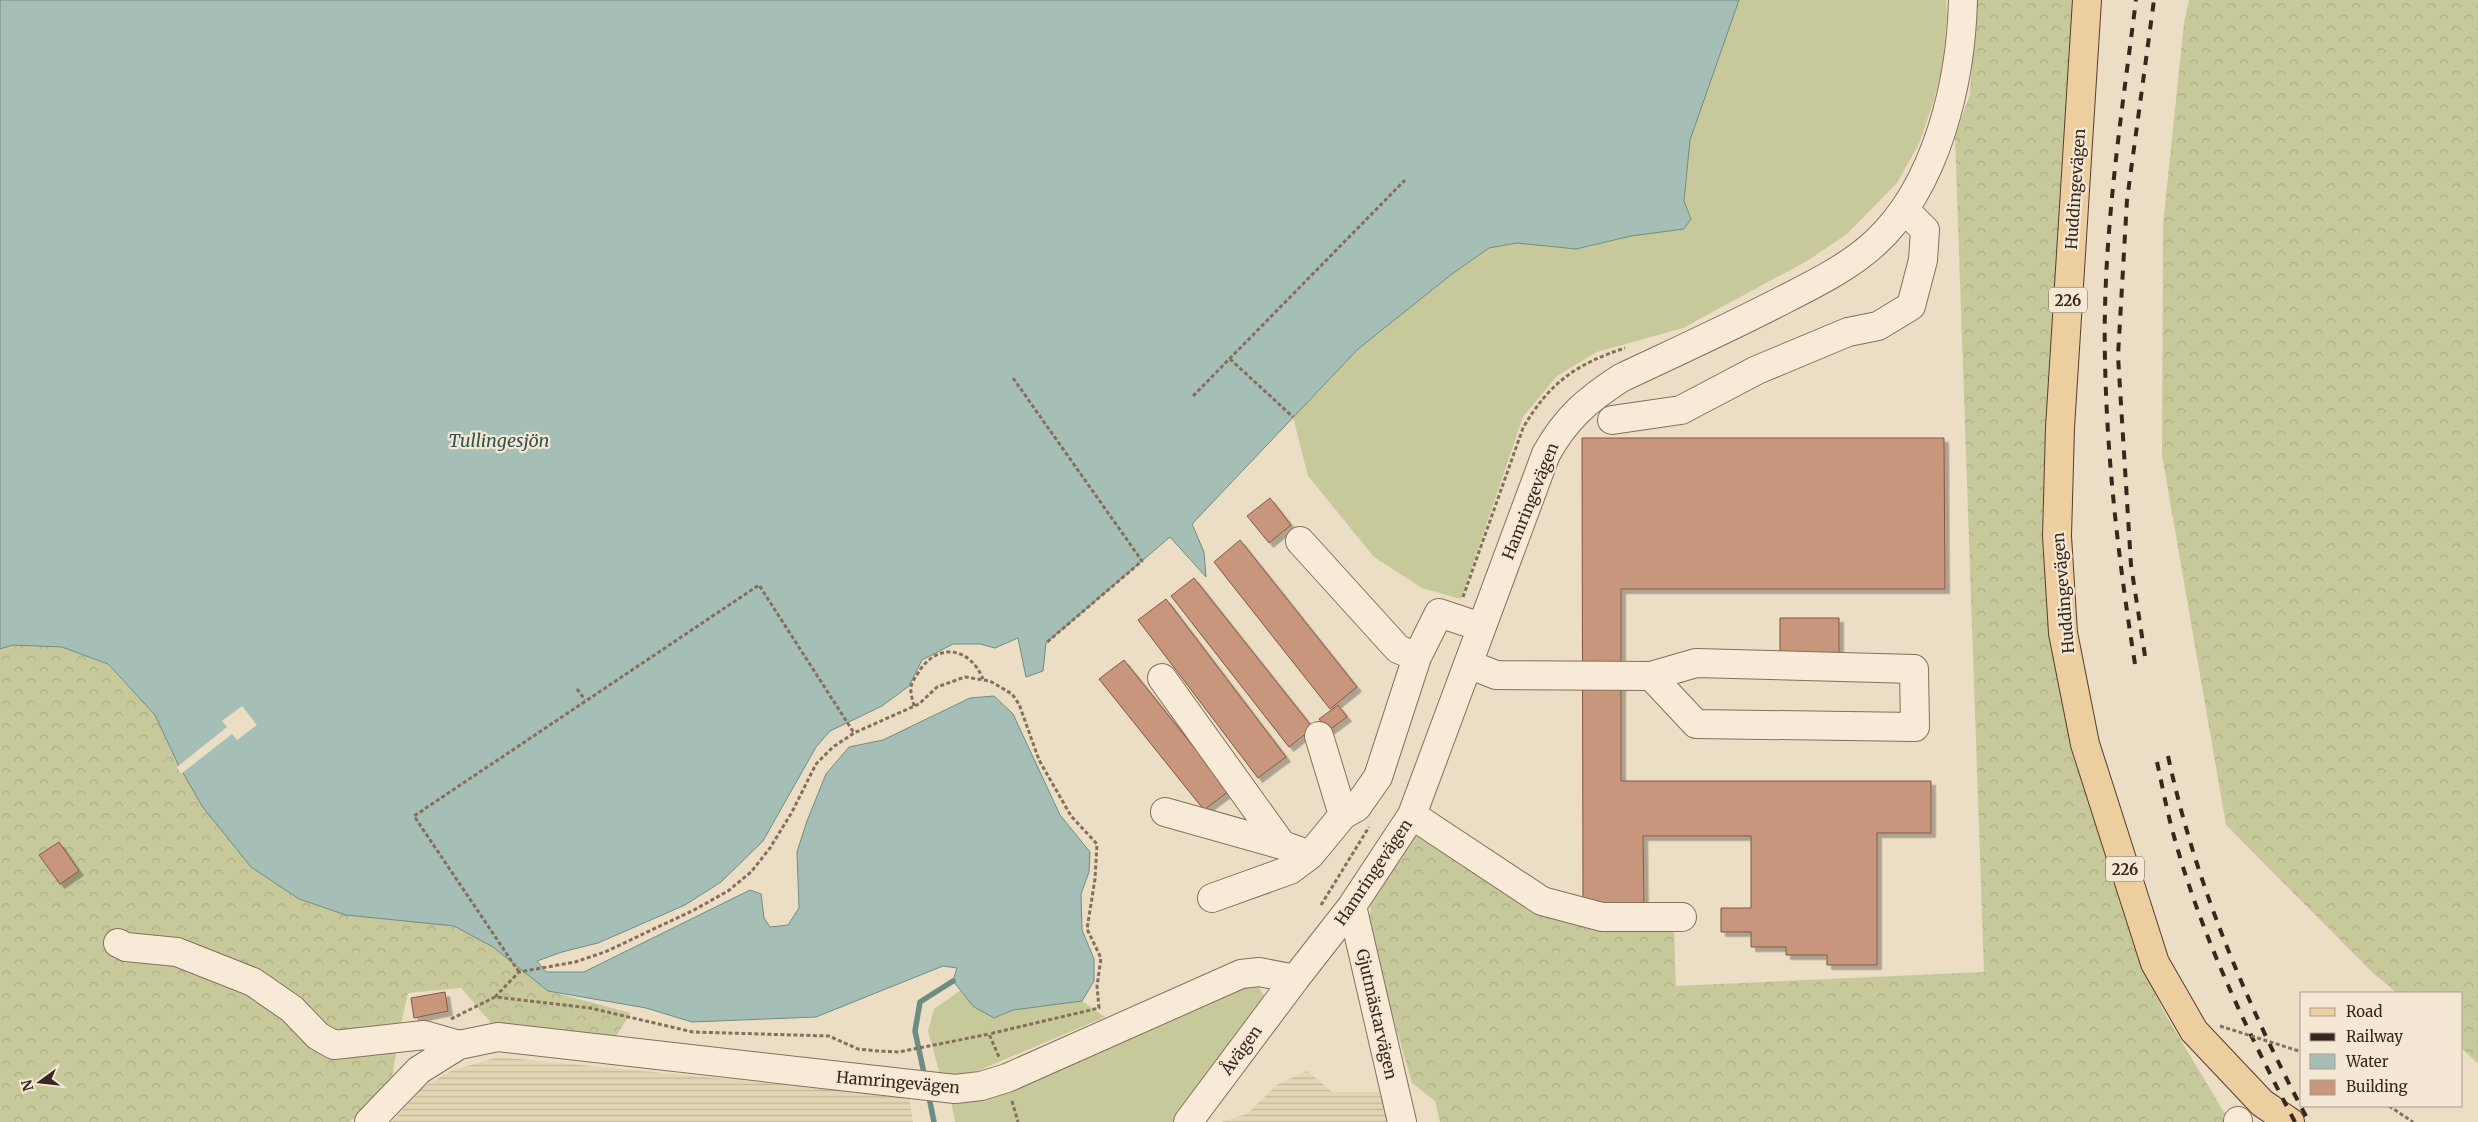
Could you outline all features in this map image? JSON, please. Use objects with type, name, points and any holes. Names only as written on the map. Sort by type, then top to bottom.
[{"type":"main road","name":"Huddingevägen","points":[[2087,0],[2060,428],[2057,536],[2063,633],[2085,744],[2155,963],[2194,1031],[2262,1103],[2290,1122]]},
{"type":"street","name":"Hamringevägen","points":[[370,1122],[419,1070],[459,1045],[498,1037],[955,1089],[980,1086],[1007,1078],[1241,974],[1258,972],[1295,979],[1352,906],[1412,815],[1546,454],[1560,430],[1591,398],[1621,378],[1825,278],[1875,243],[1905,210],[1927,166],[1957,75],[1963,0]]},
{"type":"street","points":[[1612,420],[1681,410],[1757,370],[1848,332],[1878,326],[1911,306],[1923,260],[1924,230],[1905,210]]},
{"type":"street","points":[[1300,541],[1398,649],[1417,657]]},
{"type":"street","points":[[1212,898],[1290,870],[1310,855],[1343,815],[1358,807],[1378,777],[1417,657],[1439,613],[1482,627]]},
{"type":"street","points":[[1468,664],[1496,675],[1651,676],[1696,663],[1914,669],[1915,727],[1696,724],[1651,676]]},
{"type":"street","points":[[1162,678],[1282,845]]},
{"type":"street","points":[[1319,736],[1343,815]]},
{"type":"street","points":[[1165,812],[1282,845],[1310,855]]},
{"type":"street","points":[[1412,815],[1542,901],[1602,917],[1682,917]]},
{"type":"street","name":"Gjutmästarvägen","points":[[1352,906],[1402,1122]]},
{"type":"street","points":[[118,943],[126,947],[177,952],[253,982],[292,1009],[318,1036],[334,1045],[424,1035],[459,1045]]},
{"type":"street","name":"Åvägen","points":[[1188,1122],[1295,979]]},
{"type":"path","points":[[1193,396],[1405,180]]},
{"type":"path","points":[[1230,359],[1294,417]]},
{"type":"path","points":[[1014,378],[1142,560],[1046,643]]},
{"type":"path","points":[[520,972],[414,816],[759,585],[854,733]]},
{"type":"path","points":[[914,706],[910,688],[914,679],[928,661],[945,652],[952,651],[966,656],[974,664],[983,680]]},
{"type":"path","points":[[424,1035],[495,997],[520,972],[575,962],[605,952],[694,910],[728,890],[750,872],[770,848],[792,812],[816,764],[832,747],[854,733],[914,706],[937,688],[965,677],[990,681],[1012,694],[1019,704],[1040,760],[1071,816],[1097,844],[1095,879],[1088,929],[1101,958],[1097,986],[1099,1008],[953,1043],[898,1052],[858,1049],[829,1036],[693,1032],[590,1008],[495,997]]},
{"type":"path","points":[[577,688],[585,700]]},
{"type":"path","points":[[2212,1021],[2220,1026],[2300,1051]]},
{"type":"path","points":[[989,1034],[1007,1078]]},
{"type":"path","points":[[2390,1107],[2413,1122]]},
{"type":"shaded area","points":[[499,1057],[909,1097],[913,1122],[392,1122],[423,1087],[453,1070]]},
{"type":"shaded area","points":[[1307,1071],[1332,1092],[1386,1092],[1393,1122],[1221,1122],[1247,1114],[1278,1084]]},
{"type":"green space","points":[[1739,0],[1946,0],[1947,17],[1943,64],[1934,100],[1919,144],[1897,183],[1847,234],[1807,261],[1683,328],[1597,352],[1557,376],[1523,417],[1461,599],[1422,588],[1374,557],[1308,476],[1293,417],[1358,349],[1452,274],[1489,248],[1517,243],[1576,249],[1631,236],[1685,229],[1691,219],[1684,201],[1690,140]]},
{"type":"green space","points":[[1976,0],[2075,0],[2046,439],[2043,542],[2048,614],[2138,952],[2164,1012],[2230,1122],[1440,1122],[1435,1101],[1412,1083],[1369,934],[1371,898],[1410,836],[1430,833],[1543,909],[1674,930],[1676,986],[1984,972],[1955,137],[1970,94]]},
{"type":"green space","points":[[2189,0],[2478,0],[2478,1063],[2463,1050],[2463,992],[2396,992],[2373,973],[2226,825],[2162,455],[2163,225],[2184,23]]},
{"type":"green space","points":[[13,645],[62,647],[107,664],[155,715],[178,764],[202,806],[251,867],[299,899],[346,915],[454,926],[493,947],[548,991],[631,1013],[616,1036],[497,1030],[461,988],[408,993],[391,1084],[350,1122],[0,1122],[0,649]]},
{"type":"green space","points":[[1249,979],[1258,986],[1265,997],[1174,1122],[955,1122],[951,1101]]},
{"type":"green space","points":[[961,990],[974,1007],[994,1018],[1013,1010],[1082,1001],[1105,1017],[961,1078],[941,1078],[928,1031],[934,1009]]},
{"type":"water","name":"Tullingesjön","points":[[0,0],[1739,0],[1690,140],[1684,201],[1691,219],[1684,229],[1631,236],[1576,249],[1517,243],[1489,248],[1452,274],[1358,349],[1192,524],[1204,552],[1206,577],[1170,537],[1046,643],[1043,671],[1026,677],[1018,638],[995,648],[980,644],[953,644],[922,660],[909,686],[882,706],[830,731],[816,747],[763,841],[721,882],[685,905],[598,943],[562,952],[537,961],[546,972],[584,972],[750,890],[761,894],[764,918],[770,927],[788,925],[799,908],[797,852],[807,821],[826,774],[849,747],[883,740],[970,698],[994,696],[1013,714],[1060,815],[1090,852],[1089,872],[1081,894],[1082,930],[1094,959],[1094,981],[1082,1001],[1013,1010],[994,1018],[974,1007],[953,981],[957,968],[943,966],[816,1017],[692,1022],[646,1008],[548,991],[493,947],[454,926],[346,915],[299,899],[251,867],[202,806],[178,764],[155,715],[108,664],[62,647],[13,645],[0,649]]},
{"type":"pier","points":[[242,706],[257,725],[237,740],[232,734],[181,774],[177,767],[227,727],[222,721]]},
{"type":"building","points":[[1582,438],[1944,438],[1945,589],[1621,589],[1621,781],[1931,781],[1931,833],[1877,833],[1877,965],[1827,965],[1827,955],[1786,955],[1786,947],[1751,947],[1751,932],[1721,932],[1721,908],[1751,908],[1751,836],[1643,836],[1644,906],[1583,906]]},
{"type":"building","points":[[1270,498],[1291,525],[1269,543],[1247,516]]},
{"type":"building","points":[[1240,540],[1357,687],[1330,709],[1214,562]]},
{"type":"building","points":[[1194,578],[1313,728],[1289,747],[1171,596]]},
{"type":"building","points":[[1166,599],[1286,757],[1258,778],[1138,620]]},
{"type":"building","points":[[1780,618],[1839,618],[1839,654],[1780,654]]},
{"type":"building","points":[[1124,660],[1229,791],[1204,810],[1099,679]]},
{"type":"building","points":[[1338,705],[1347,717],[1328,731],[1319,719]]},
{"type":"building","points":[[59,842],[79,871],[60,884],[39,855]]},
{"type":"building","points":[[445,992],[448,1011],[414,1018],[411,998]]},
{"type":"waterway","points":[[925,1078],[915,1031],[920,1002],[953,981]]},
{"type":"waterway","points":[[928,1092],[934,1122]]},
{"type":"railway","points":[[2135,664],[2119,551],[2111,475],[2106,398],[2105,315],[2106,270],[2114,180],[2136,0]]},
{"type":"railway","points":[[2145,656],[2131,565],[2118,356],[2127,200],[2154,0]]},
{"type":"railway","points":[[2168,756],[2193,852],[2226,944],[2265,1034],[2300,1105]]},
{"type":"railway","points":[[2157,762],[2170,821],[2183,867],[2210,942],[2225,979],[2295,1122]]},
{"type":"railway","points":[[2301,1107],[2309,1122]]}]
